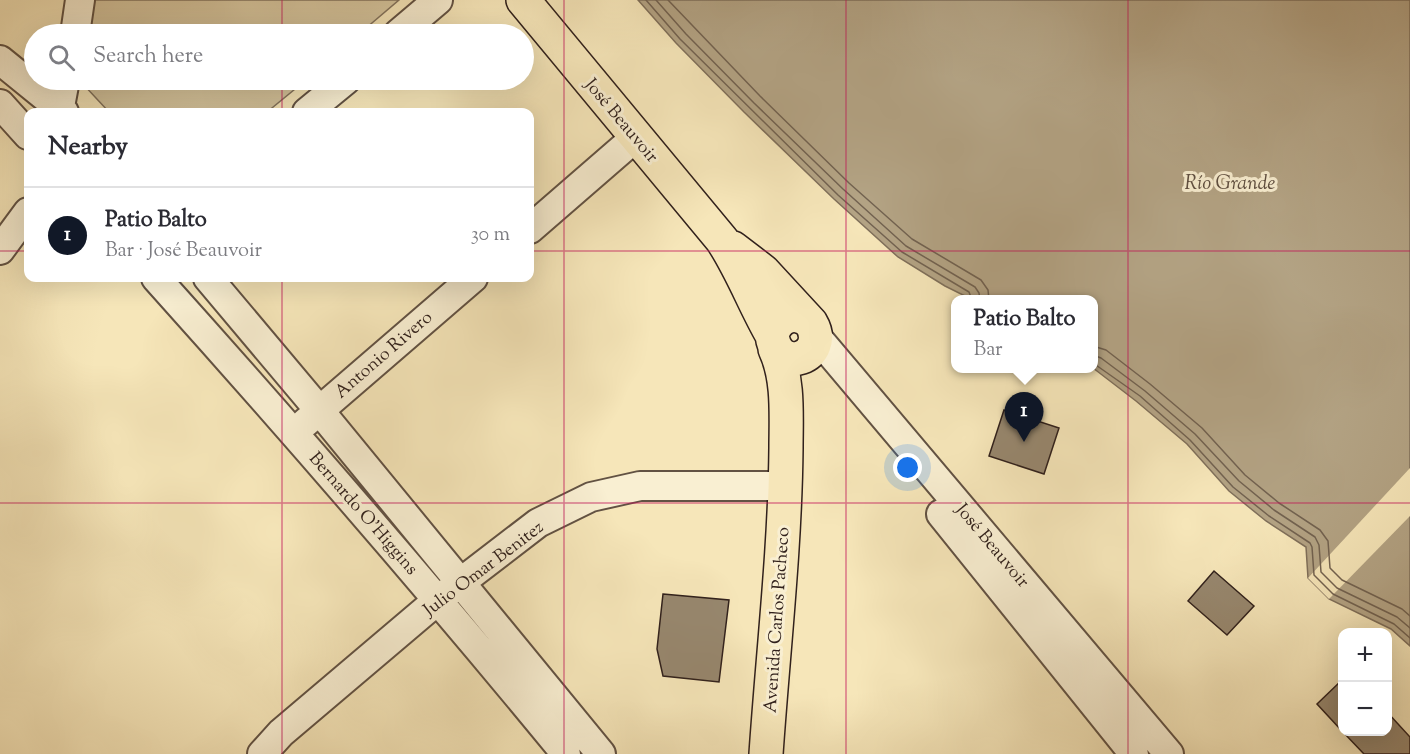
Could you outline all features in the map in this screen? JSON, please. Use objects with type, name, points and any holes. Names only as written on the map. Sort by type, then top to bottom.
[{"type":"main road","name":"José Beauvoir","points":[[522,0],[722,240],[763,271],[799,344]]},
{"type":"main road","name":"Avenida Carlos Pacheco","points":[[766,754],[785,486],[799,432],[799,344]]},
{"type":"street","points":[[76,24],[80,0]]},
{"type":"street","points":[[410,24],[438,0]]},
{"type":"street","points":[[0,60],[24,80]]},
{"type":"street","points":[[36,90],[57,108]]},
{"type":"street","points":[[61,108],[64,90]]},
{"type":"street","points":[[312,108],[334,90]]},
{"type":"street","points":[[0,104],[24,131]]},
{"type":"street","points":[[534,226],[636,137]]},
{"type":"street","points":[[0,250],[24,217]]},
{"type":"street","name":"Bernardo O'Higgins","points":[[160,282],[295,433],[449,591],[601,754]]},
{"type":"street","name":"Bernardo O'Higgins","points":[[211,282],[319,410],[566,754]]},
{"type":"street","name":"Antonio Rivero","points":[[295,433],[468,282]]},
{"type":"street","name":"José Beauvoir","points":[[799,344],[830,375],[1134,754]]},
{"type":"street","name":"José Beauvoir","points":[[799,344],[1169,754]]},
{"type":"street","name":"Julio Omar Benitez","points":[[262,754],[281,733],[449,591],[538,523],[591,497],[640,486],[785,486]]},
{"type":"shaded area","points":[[92,0],[399,0],[371,24],[89,24]]},
{"type":"shaded area","points":[[89,90],[294,90],[272,108],[105,108]]},
{"type":"water","name":"Río Grande","points":[[638,0],[1410,0],[1410,646],[1392,628],[1329,599],[1308,578],[1306,547],[1266,521],[1229,491],[1187,444],[1098,372],[1098,295],[963,295],[945,286],[898,257],[744,112],[676,43]]},
{"type":"pier","points":[[1410,468],[1410,516],[1329,599],[1308,578]]},
{"type":"building","points":[[1004,410],[1059,428],[1044,474],[989,456]]},
{"type":"building","points":[[1214,571],[1254,606],[1227,635],[1188,601]]},
{"type":"building","points":[[663,594],[729,600],[719,682],[663,676],[657,649]]},
{"type":"building","points":[[1338,684],[1338,727],[1317,704]]},
{"type":"building","points":[[1392,717],[1410,737],[1410,754],[1364,754],[1347,736],[1392,736]]},
{"type":"place","name":"Patio Balto","points":[[1024,442]]}]
